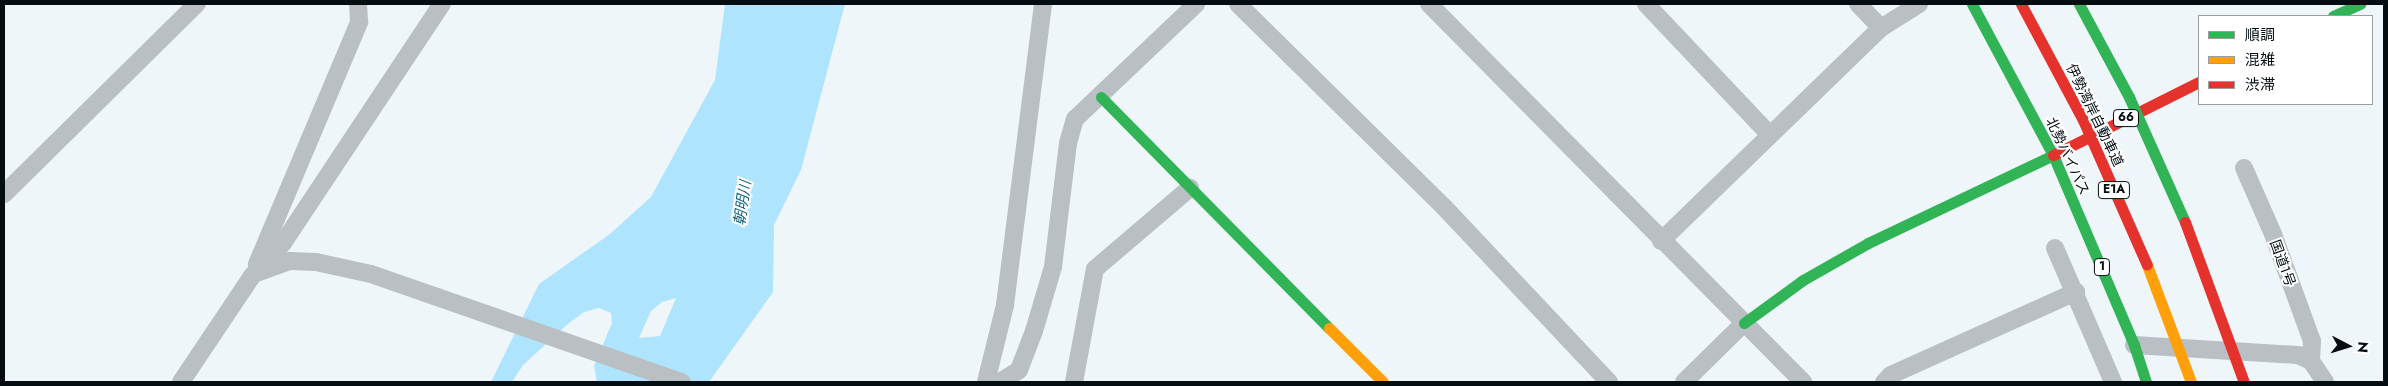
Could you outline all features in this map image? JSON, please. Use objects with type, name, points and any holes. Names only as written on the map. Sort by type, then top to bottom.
[{"type":"main road","name":"伊勢湾岸自動車道","points":[[2021,4],[2083,120],[2144,258],[2191,382]]},
{"type":"main road","points":[[2078,4],[2129,97],[2190,234],[2244,382]]},
{"type":"main road","points":[[2335,15],[2360,4]]},
{"type":"main road","name":"北勢バイパス","points":[[1972,7],[2053,155],[2134,345],[2146,382]]},
{"type":"main road","name":"66","points":[[2053,155],[2198,82]]},
{"type":"main road","points":[[1101,97],[1383,382]]},
{"type":"main road","points":[[1744,323],[1803,280],[1868,243],[2053,155]]},
{"type":"street","points":[[4,194],[197,4]]},
{"type":"street","points":[[252,276],[359,22],[358,4]]},
{"type":"street","points":[[181,382],[252,276],[283,243],[442,4]]},
{"type":"street","points":[[986,382],[1005,305],[1043,4]]},
{"type":"street","points":[[1000,382],[1019,370],[1053,267],[1068,143],[1075,119],[1101,97],[1196,4]]},
{"type":"street","points":[[1238,4],[1444,207],[1610,382]]},
{"type":"street","points":[[1430,4],[1661,241],[1802,382]]},
{"type":"street","points":[[1646,4],[1769,134]]},
{"type":"street","points":[[1858,4],[1881,28]]},
{"type":"street","points":[[1661,241],[1769,134],[1881,28],[1919,4]]},
{"type":"street","name":"国道1号","points":[[2244,168],[2273,234],[2312,341],[2311,361]]},
{"type":"street","points":[[1074,382],[1095,269],[1190,188]]},
{"type":"street","points":[[2056,248],[2113,382]]},
{"type":"street","points":[[252,276],[271,266],[290,261],[316,262],[425,291],[682,382]]},
{"type":"street","points":[[1884,382],[1891,374],[2076,292]]},
{"type":"street","points":[[1684,382],[1744,323]]},
{"type":"street","points":[[2134,345],[2282,352],[2311,361],[2325,382]]},
{"type":"water","name":"朝明川","points":[[725,4],[845,4],[801,170],[774,225],[773,292],[709,382],[597,382],[594,366],[612,323],[611,313],[599,308],[584,312],[569,323],[523,365],[512,382],[491,382],[539,284],[610,234],[651,197],[715,80]],"holes":[[[676,298],[660,336],[639,338],[651,311],[662,302]]]},
{"type":"traffic: fast","points":[[1972,4],[2053,155],[2134,345],[2146,382]]},
{"type":"traffic: fast","points":[[2079,4],[2129,97],[2185,222]]},
{"type":"traffic: fast","points":[[2335,15],[2360,4]]},
{"type":"traffic: fast","points":[[1101,97],[1329,328]]},
{"type":"traffic: fast","points":[[1744,323],[1803,280],[1868,243],[2053,155]]},
{"type":"traffic: slow","points":[[2147,265],[2191,382]]},
{"type":"traffic: slow","points":[[1329,328],[1383,382]]},
{"type":"traffic: jam","points":[[2021,4],[2083,120],[2147,265]]},
{"type":"traffic: jam","points":[[2053,155],[2198,82]]},
{"type":"traffic: jam","points":[[2185,222],[2244,382]]}]
